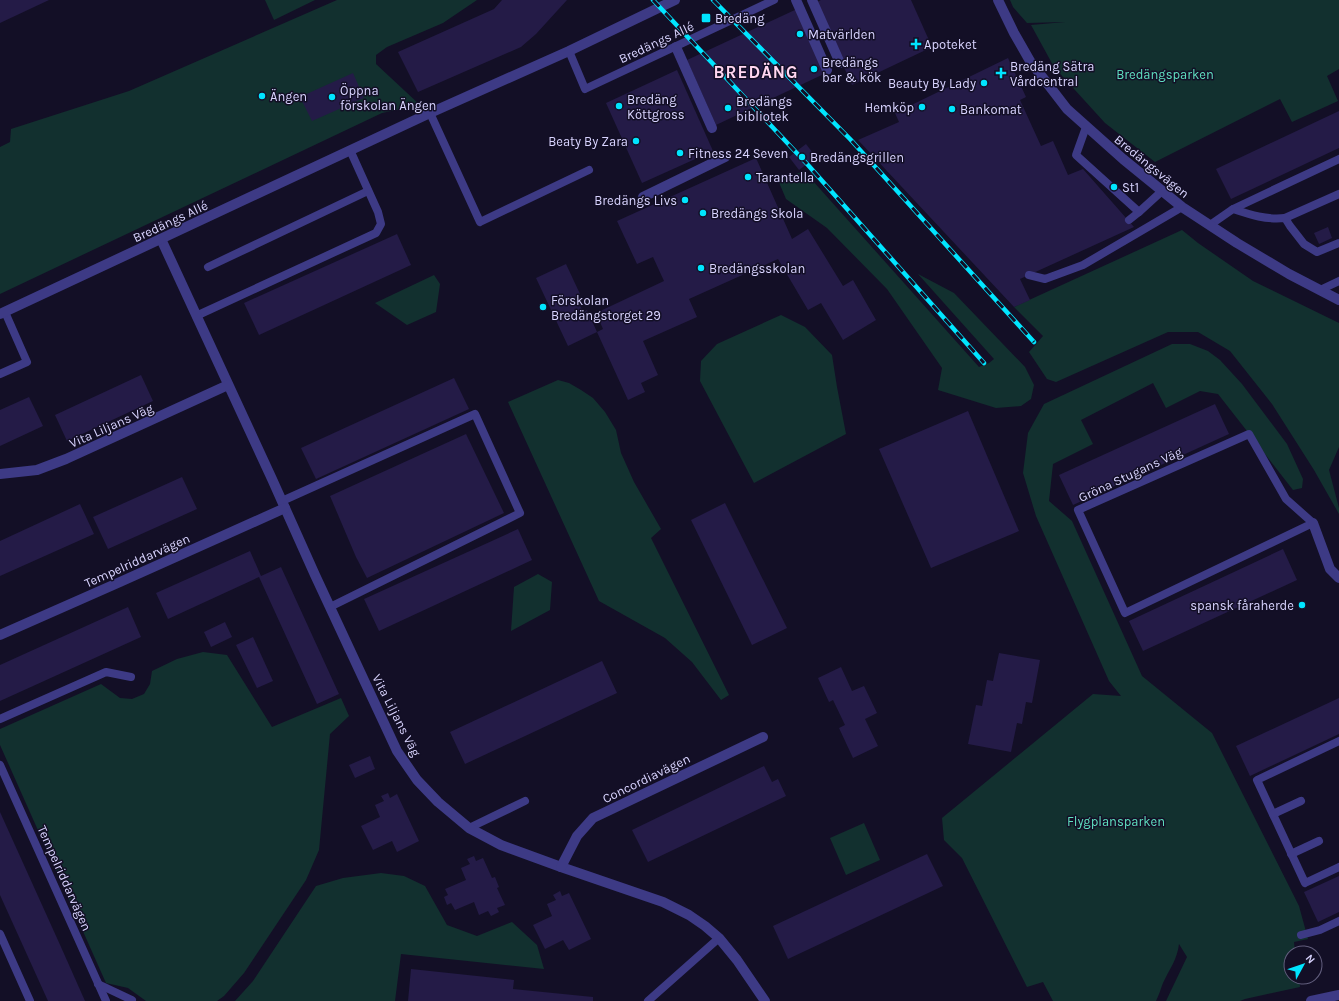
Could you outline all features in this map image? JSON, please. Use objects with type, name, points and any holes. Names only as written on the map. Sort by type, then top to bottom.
[{"type":"street","name":"Bredängs Allé","points":[[3,313],[350,150],[569,51],[675,0]]},
{"type":"street","points":[[796,0],[828,70]]},
{"type":"street","points":[[812,0],[840,63]]},
{"type":"street","name":"Bredängsvägen","points":[[998,0],[1030,60],[1067,109],[1123,160],[1182,207],[1237,243],[1289,274],[1339,300]]},
{"type":"street","points":[[676,47],[712,128]]},
{"type":"street","points":[[643,197],[725,157]]},
{"type":"street","name":"Vita Liljans Väg","points":[[161,240],[330,607],[398,750],[417,780],[438,802],[469,828],[501,845],[663,902],[689,915],[719,938],[737,960],[766,1001]]},
{"type":"street","name":"Vita Liljans Väg","points":[[0,474],[37,470],[66,459],[122,435],[228,385]]},
{"type":"street","name":"Tempelriddarvägen","points":[[0,635],[120,582],[283,504]]},
{"type":"street","name":"Gröna Stugans Väg","points":[[1313,523],[1330,569],[1339,578]]},
{"type":"street","name":"Concordiavägen","points":[[561,867],[577,836],[593,818],[763,737]]},
{"type":"street","points":[[1311,1001],[1339,995]]},
{"type":"lane","name":"Bredängs Allé","points":[[569,51],[585,89],[774,0]]},
{"type":"lane","points":[[430,113],[480,222],[589,170]]},
{"type":"lane","points":[[1086,127],[1076,155],[1139,212]]},
{"type":"lane","points":[[196,316],[376,233],[381,224],[350,150]]},
{"type":"lane","points":[[1210,225],[1233,209],[1339,159]]},
{"type":"lane","points":[[208,268],[368,190]]},
{"type":"lane","points":[[1129,220],[1162,191]]},
{"type":"lane","points":[[1233,209],[1259,218],[1285,218],[1339,194]]},
{"type":"lane","points":[[1028,275],[1045,279],[1083,265],[1182,207]]},
{"type":"lane","points":[[1285,218],[1304,244],[1317,252],[1339,242]]},
{"type":"lane","points":[[1320,290],[1339,282]]},
{"type":"lane","points":[[0,374],[27,362],[3,313]]},
{"type":"lane","points":[[283,504],[475,414],[520,513],[330,607]]},
{"type":"lane","name":"Gröna Stugans Väg","points":[[1249,434],[1286,499],[1313,523],[1125,613],[1078,510],[1249,434]]},
{"type":"lane","points":[[0,719],[106,672],[131,677]]},
{"type":"lane","points":[[1339,741],[1257,780],[1305,883],[1339,867]]},
{"type":"lane","name":"Tempelriddarvägen","points":[[0,765],[106,1001]]},
{"type":"lane","points":[[469,828],[525,801]]},
{"type":"lane","points":[[1273,814],[1301,801]]},
{"type":"lane","points":[[1291,854],[1320,840]]},
{"type":"lane","points":[[1301,935],[1320,930],[1339,921]]},
{"type":"lane","points":[[0,934],[30,1001]]},
{"type":"lane","points":[[648,1001],[719,938]]},
{"type":"lane","points":[[98,984],[132,1000]]},
{"type":"green space","points":[[265,0],[315,0],[274,20]]},
{"type":"green space","name":"Ängen","points":[[337,0],[477,0],[443,23],[387,47],[376,55],[376,64],[420,105],[382,113],[0,294],[0,147],[10,142],[11,129],[129,91]]},
{"type":"green space","name":"Bredängsparken","points":[[1010,0],[1339,0],[1339,69],[1327,76],[1338,101],[1292,122],[1280,99],[1155,162],[1105,123],[1054,67],[1031,25],[1065,22],[1027,23],[1013,7]]},
{"type":"green space","points":[[804,171],[979,367],[989,363],[994,359],[918,274],[954,293],[1025,367],[1034,385],[1031,399],[1021,406],[996,408],[938,390],[942,368],[887,289],[827,228],[786,199],[778,180]]},
{"type":"green space","points":[[1182,230],[1198,243],[1253,281],[1339,323],[1339,447],[1329,470],[1339,508],[1339,514],[1314,470],[1272,404],[1230,351],[1198,332],[1168,332],[1056,382],[1047,379],[1029,352],[1043,336],[1014,307]]},
{"type":"green space","points":[[434,275],[440,284],[436,312],[407,325],[375,303]]},
{"type":"green space","points":[[781,315],[805,327],[832,355],[846,434],[754,483],[700,381],[701,361],[717,344]]},
{"type":"green space","name":"Flygplansparken","points":[[1172,344],[1190,344],[1208,351],[1220,360],[1242,384],[1287,444],[1303,479],[1302,488],[1293,490],[1218,394],[1200,391],[1166,408],[1153,383],[1081,420],[1093,444],[1053,464],[1049,501],[1072,521],[1142,676],[1212,733],[1299,906],[1308,939],[1294,942],[1294,945],[1283,945],[1283,985],[1300,985],[1300,987],[1240,1001],[1166,1001],[1187,957],[1179,944],[1175,959],[1156,1001],[1053,1001],[1043,982],[1027,987],[962,858],[944,840],[942,818],[1093,694],[1121,696],[1109,681],[1036,516],[1023,473],[1028,433],[1044,404]]},
{"type":"green space","points":[[558,380],[569,383],[593,398],[605,412],[616,430],[621,453],[634,482],[661,529],[651,538],[729,695],[721,700],[692,662],[665,638],[599,601],[508,402]]},
{"type":"green space","points":[[538,574],[552,582],[550,610],[511,631],[514,587]]},
{"type":"green space","points":[[203,652],[227,655],[272,727],[341,698],[349,716],[330,734],[319,850],[306,880],[244,973],[224,996],[217,1001],[146,1001],[128,988],[106,983],[0,745],[0,729],[101,684],[120,698],[132,699],[144,694],[150,684],[152,671],[177,659]]},
{"type":"green space","points":[[864,823],[880,860],[846,875],[830,838]]},
{"type":"green space","points":[[381,873],[404,876],[425,886],[447,925],[477,936],[512,922],[537,945],[544,969],[401,954],[395,1001],[235,1001],[253,981],[316,886],[343,878]]},
{"type":"building","points":[[0,0],[49,0],[0,23]]},
{"type":"building","points":[[502,0],[567,0],[536,34],[521,47],[418,92],[398,52],[494,9]]},
{"type":"building","points":[[821,0],[911,0],[932,47],[852,85],[815,3]]},
{"type":"building","points":[[797,9],[826,73],[716,125],[687,60]]},
{"type":"building","points":[[1008,58],[1026,97],[1020,100],[1041,146],[1053,141],[1068,175],[1083,169],[1134,227],[1020,279],[1030,300],[1014,307],[858,140],[899,122],[895,113]]},
{"type":"building","points":[[677,70],[713,151],[642,183],[606,103]]},
{"type":"building","name":"Öppna förskolan Ängen","points":[[353,73],[364,98],[312,121],[300,97]]},
{"type":"building","points":[[1339,111],[1339,148],[1231,199],[1216,169]]},
{"type":"building","name":"Bredängsgrillen","points":[[806,144],[816,157],[799,170],[789,157]]},
{"type":"building","points":[[756,158],[792,239],[808,229],[843,286],[853,280],[876,320],[843,340],[821,303],[808,310],[778,259],[689,299],[697,317],[643,341],[658,375],[641,383],[645,392],[628,400],[597,332],[603,329],[596,313],[664,281],[653,257],[637,264],[617,221]]},
{"type":"building","points":[[1328,227],[1332,238],[1319,244],[1314,233]]},
{"type":"building","points":[[397,234],[411,265],[259,335],[244,303]]},
{"type":"building","points":[[566,264],[580,294],[576,297],[583,312],[587,310],[597,332],[568,346],[536,278]]},
{"type":"building","points":[[141,375],[153,401],[67,441],[55,415]]},
{"type":"building","points":[[454,378],[469,409],[316,479],[301,448]]},
{"type":"building","points":[[29,397],[43,426],[0,446],[0,410]]},
{"type":"building","points":[[1215,404],[1229,434],[1073,505],[1059,475]]},
{"type":"building","points":[[968,411],[1019,531],[931,568],[879,449]]},
{"type":"building","points":[[466,434],[504,513],[367,578],[356,557],[330,496]]},
{"type":"building","points":[[182,477],[197,509],[108,549],[93,517]]},
{"type":"building","points":[[725,503],[787,628],[752,645],[691,520]]},
{"type":"building","points":[[80,504],[94,534],[0,576],[0,541]]},
{"type":"building","points":[[518,529],[532,560],[379,631],[364,599]]},
{"type":"building","points":[[1283,549],[1297,580],[1143,651],[1129,621]]},
{"type":"building","points":[[250,551],[261,576],[281,567],[339,694],[317,704],[259,577],[168,619],[156,593]]},
{"type":"building","points":[[128,607],[141,637],[0,701],[0,665]]},
{"type":"building","points":[[225,622],[232,637],[211,647],[204,632]]},
{"type":"building","points":[[253,637],[273,681],[257,688],[236,645]]},
{"type":"building","points":[[999,653],[1040,660],[1032,703],[1026,702],[1022,724],[1017,723],[1011,752],[968,744],[976,705],[982,706],[987,680],[993,681]]},
{"type":"building","points":[[602,661],[617,693],[465,764],[450,732]]},
{"type":"building","points":[[841,667],[852,691],[864,686],[877,713],[865,719],[878,746],[853,758],[839,728],[845,725],[833,700],[829,702],[818,678]]},
{"type":"building","points":[[1339,698],[1339,734],[1250,776],[1236,746]]},
{"type":"building","points":[[370,756],[375,769],[355,778],[349,765]]},
{"type":"building","points":[[764,766],[772,782],[778,779],[786,796],[648,862],[632,830]]},
{"type":"building","points":[[388,793],[390,798],[397,794],[419,841],[397,852],[392,841],[373,850],[361,826],[380,817],[375,805],[384,801],[381,796]]},
{"type":"building","points":[[0,812],[85,1001],[48,1001],[0,895]]},
{"type":"building","points":[[927,854],[943,886],[788,959],[773,926]]},
{"type":"building","points":[[474,856],[476,861],[483,858],[492,878],[495,877],[499,887],[497,888],[505,905],[497,908],[499,912],[491,916],[488,911],[479,915],[474,902],[455,910],[451,903],[447,905],[444,897],[448,895],[445,889],[466,880],[461,868],[470,864],[467,859]]},
{"type":"building","points":[[1339,876],[1339,912],[1318,922],[1304,892]]},
{"type":"building","points":[[560,891],[562,896],[569,893],[591,939],[569,950],[563,940],[545,949],[533,925],[552,916],[547,904],[556,900],[553,895]]},
{"type":"building","points":[[411,969],[514,980],[513,989],[593,997],[593,1001],[408,1001]]},
{"type":"railway","points":[[653,0],[808,165],[984,363]]},
{"type":"railway","points":[[713,0],[850,139],[1034,342]]},
{"type":"place","name":"Bredäng","points":[[706,18]]},
{"type":"place","name":"Matvärlden","points":[[800,34]]},
{"type":"place","name":"Apoteket","points":[[916,44]]},
{"type":"place","name":"Bredängs bar & kök","points":[[814,69]]},
{"type":"place","name":"Bredäng Sätra Vårdcentral","points":[[1001,73]]},
{"type":"place","name":"Beauty By Lady","points":[[984,83]]},
{"type":"place","name":"Ängen","points":[[262,96]]},
{"type":"place","name":"Öppna förskolan Ängen","points":[[332,97]]},
{"type":"place","name":"Bredäng Köttgross","points":[[619,106]]},
{"type":"place","name":"Hemköp","points":[[922,107]]},
{"type":"place","name":"Bredängs bibliotek","points":[[728,108]]},
{"type":"place","name":"Bankomat","points":[[952,109]]},
{"type":"place","name":"Beaty By Zara","points":[[636,141]]},
{"type":"place","name":"Fitness 24 Seven","points":[[680,153]]},
{"type":"place","name":"Bredängsgrillen","points":[[802,157]]},
{"type":"place","name":"Tarantella","points":[[748,177]]},
{"type":"place","name":"St1","points":[[1114,187]]},
{"type":"place","name":"Bredängs Livs","points":[[685,200]]},
{"type":"place","name":"Bredängs Skola","points":[[703,213]]},
{"type":"place","name":"Bredängsskolan","points":[[701,268]]},
{"type":"place","name":"Förskolan Bredängstorget 29","points":[[543,307]]},
{"type":"place","name":"spansk fåraherde","points":[[1302,605]]},
{"type":"district","name":"BREDÄNG","points":[[756,72]]}]
